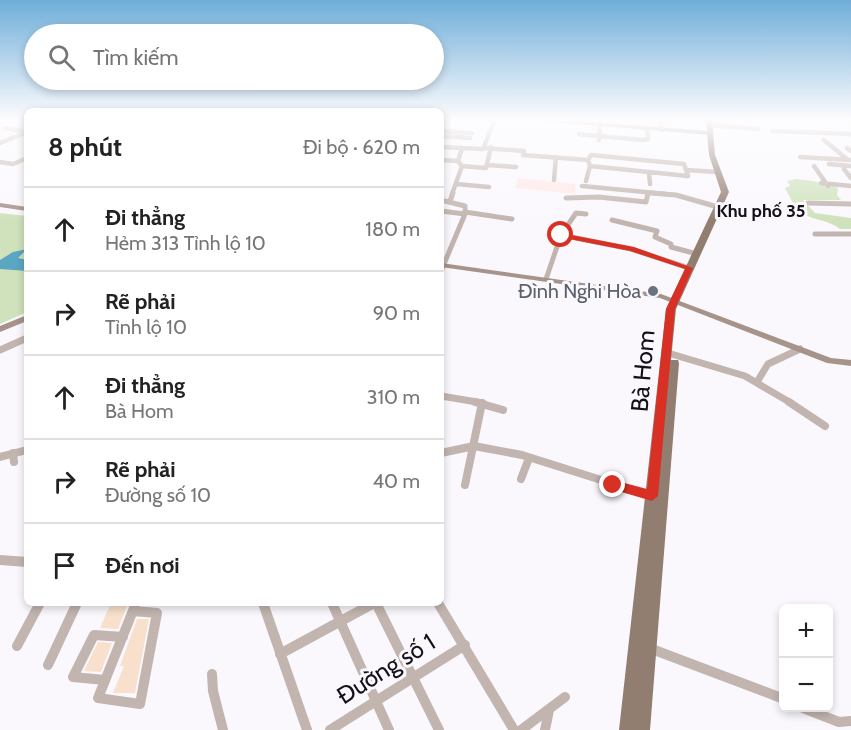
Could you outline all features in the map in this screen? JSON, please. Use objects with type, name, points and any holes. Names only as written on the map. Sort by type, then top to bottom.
[{"type":"main road","name":"Bà Hom","points":[[641,730],[671,354],[671,309],[725,192],[712,153]]},
{"type":"main road","points":[[0,205],[24,210]]},
{"type":"main road","points":[[444,267],[661,296],[830,361],[851,363]]},
{"type":"main road","points":[[0,329],[24,319]]},
{"type":"main road","name":"Bà Hom","points":[[628,730],[658,498]]},
{"type":"street","points":[[458,161],[460,153]]},
{"type":"street","points":[[487,166],[490,153]]},
{"type":"street","points":[[462,166],[516,169],[518,160],[523,155],[588,160]]},
{"type":"street","points":[[588,160],[591,155],[684,164],[688,176],[590,166]]},
{"type":"street","points":[[554,180],[556,157]]},
{"type":"street","points":[[800,157],[849,160]]},
{"type":"street","points":[[0,162],[13,164],[24,159]]},
{"type":"street","points":[[444,160],[458,161],[462,166]]},
{"type":"street","points":[[585,181],[590,166],[588,160]]},
{"type":"street","points":[[450,201],[462,166]]},
{"type":"street","points":[[814,166],[828,186]]},
{"type":"street","points":[[830,166],[851,168],[844,170],[830,166]]},
{"type":"street","points":[[686,170],[718,172]]},
{"type":"street","points":[[844,170],[851,178]]},
{"type":"street","points":[[649,172],[650,184]]},
{"type":"street","points":[[821,183],[828,186],[851,186]]},
{"type":"street","points":[[456,184],[489,187]]},
{"type":"street","points":[[582,186],[676,195],[718,207]]},
{"type":"street","points":[[566,198],[599,197],[646,202],[648,193]]},
{"type":"street","points":[[444,200],[463,204],[465,213],[444,262]]},
{"type":"street","points":[[808,203],[851,204]]},
{"type":"street","points":[[444,211],[512,219]]},
{"type":"street","points":[[546,279],[561,235],[576,213],[586,214]]},
{"type":"street","points":[[612,220],[657,231],[655,237],[671,244],[671,247],[697,254]]},
{"type":"street","points":[[815,234],[851,234]]},
{"type":"street","points":[[561,235],[632,249],[689,268]]},
{"type":"street","points":[[663,261],[671,247]]},
{"type":"street","points":[[0,350],[24,339]]},
{"type":"street","points":[[757,382],[768,364],[800,349]]},
{"type":"street","points":[[671,354],[685,355],[696,362],[730,371],[757,382],[825,426]]},
{"type":"street","points":[[444,397],[482,403],[502,410]]},
{"type":"street","points":[[465,484],[482,403]]},
{"type":"street","points":[[444,452],[474,446],[530,458],[658,498]]},
{"type":"street","points":[[0,457],[13,458],[24,452]]},
{"type":"street","points":[[521,479],[530,458]]},
{"type":"street","points":[[0,560],[24,562]]},
{"type":"street","points":[[17,646],[38,606]]},
{"type":"street","points":[[48,665],[76,606]]},
{"type":"street","points":[[264,606],[307,730]]},
{"type":"street","points":[[333,606],[390,730]]},
{"type":"street","points":[[280,654],[370,606]]},
{"type":"street","points":[[377,606],[439,730]]},
{"type":"street","points":[[440,606],[514,730]]},
{"type":"street","points":[[135,607],[157,613],[140,704],[98,698],[105,680],[135,607]]},
{"type":"street","points":[[105,680],[73,677],[94,635],[123,637]]},
{"type":"street","name":"Đường số 1","points":[[330,730],[465,645]]},
{"type":"street","points":[[649,648],[779,697]]},
{"type":"street","points":[[212,674],[213,691],[223,730]]},
{"type":"street","points":[[521,730],[565,697]]},
{"type":"street","points":[[545,730],[549,710]]},
{"type":"street","points":[[814,712],[843,724]]},
{"type":"shaded area","points":[[518,178],[576,184],[575,194],[515,188]]},
{"type":"green space","points":[[796,179],[838,188],[837,195],[841,200],[803,200],[815,213],[851,218],[851,229],[840,229],[831,223],[800,212],[785,188],[790,186],[787,181]]},
{"type":"green space","points":[[0,213],[24,216],[24,313],[0,324]]},
{"type":"water","points":[[24,250],[18,258],[24,259],[24,271],[0,269],[0,260],[13,252]]},
{"type":"building","points":[[110,606],[127,606],[118,629],[100,628]]},
{"type":"building","points":[[137,619],[149,619],[135,693],[113,693],[124,666],[120,666]]},
{"type":"building","points":[[98,642],[112,643],[101,672],[84,671]]},
{"type":"place","name":"Đình Nghi Hòa","points":[[653,291]]},
{"type":"district","name":"Khu phố 35","points":[[761,211]]},
{"type":"route","points":[[561,235],[632,249],[689,268],[671,309],[652,496],[613,485]]}]
